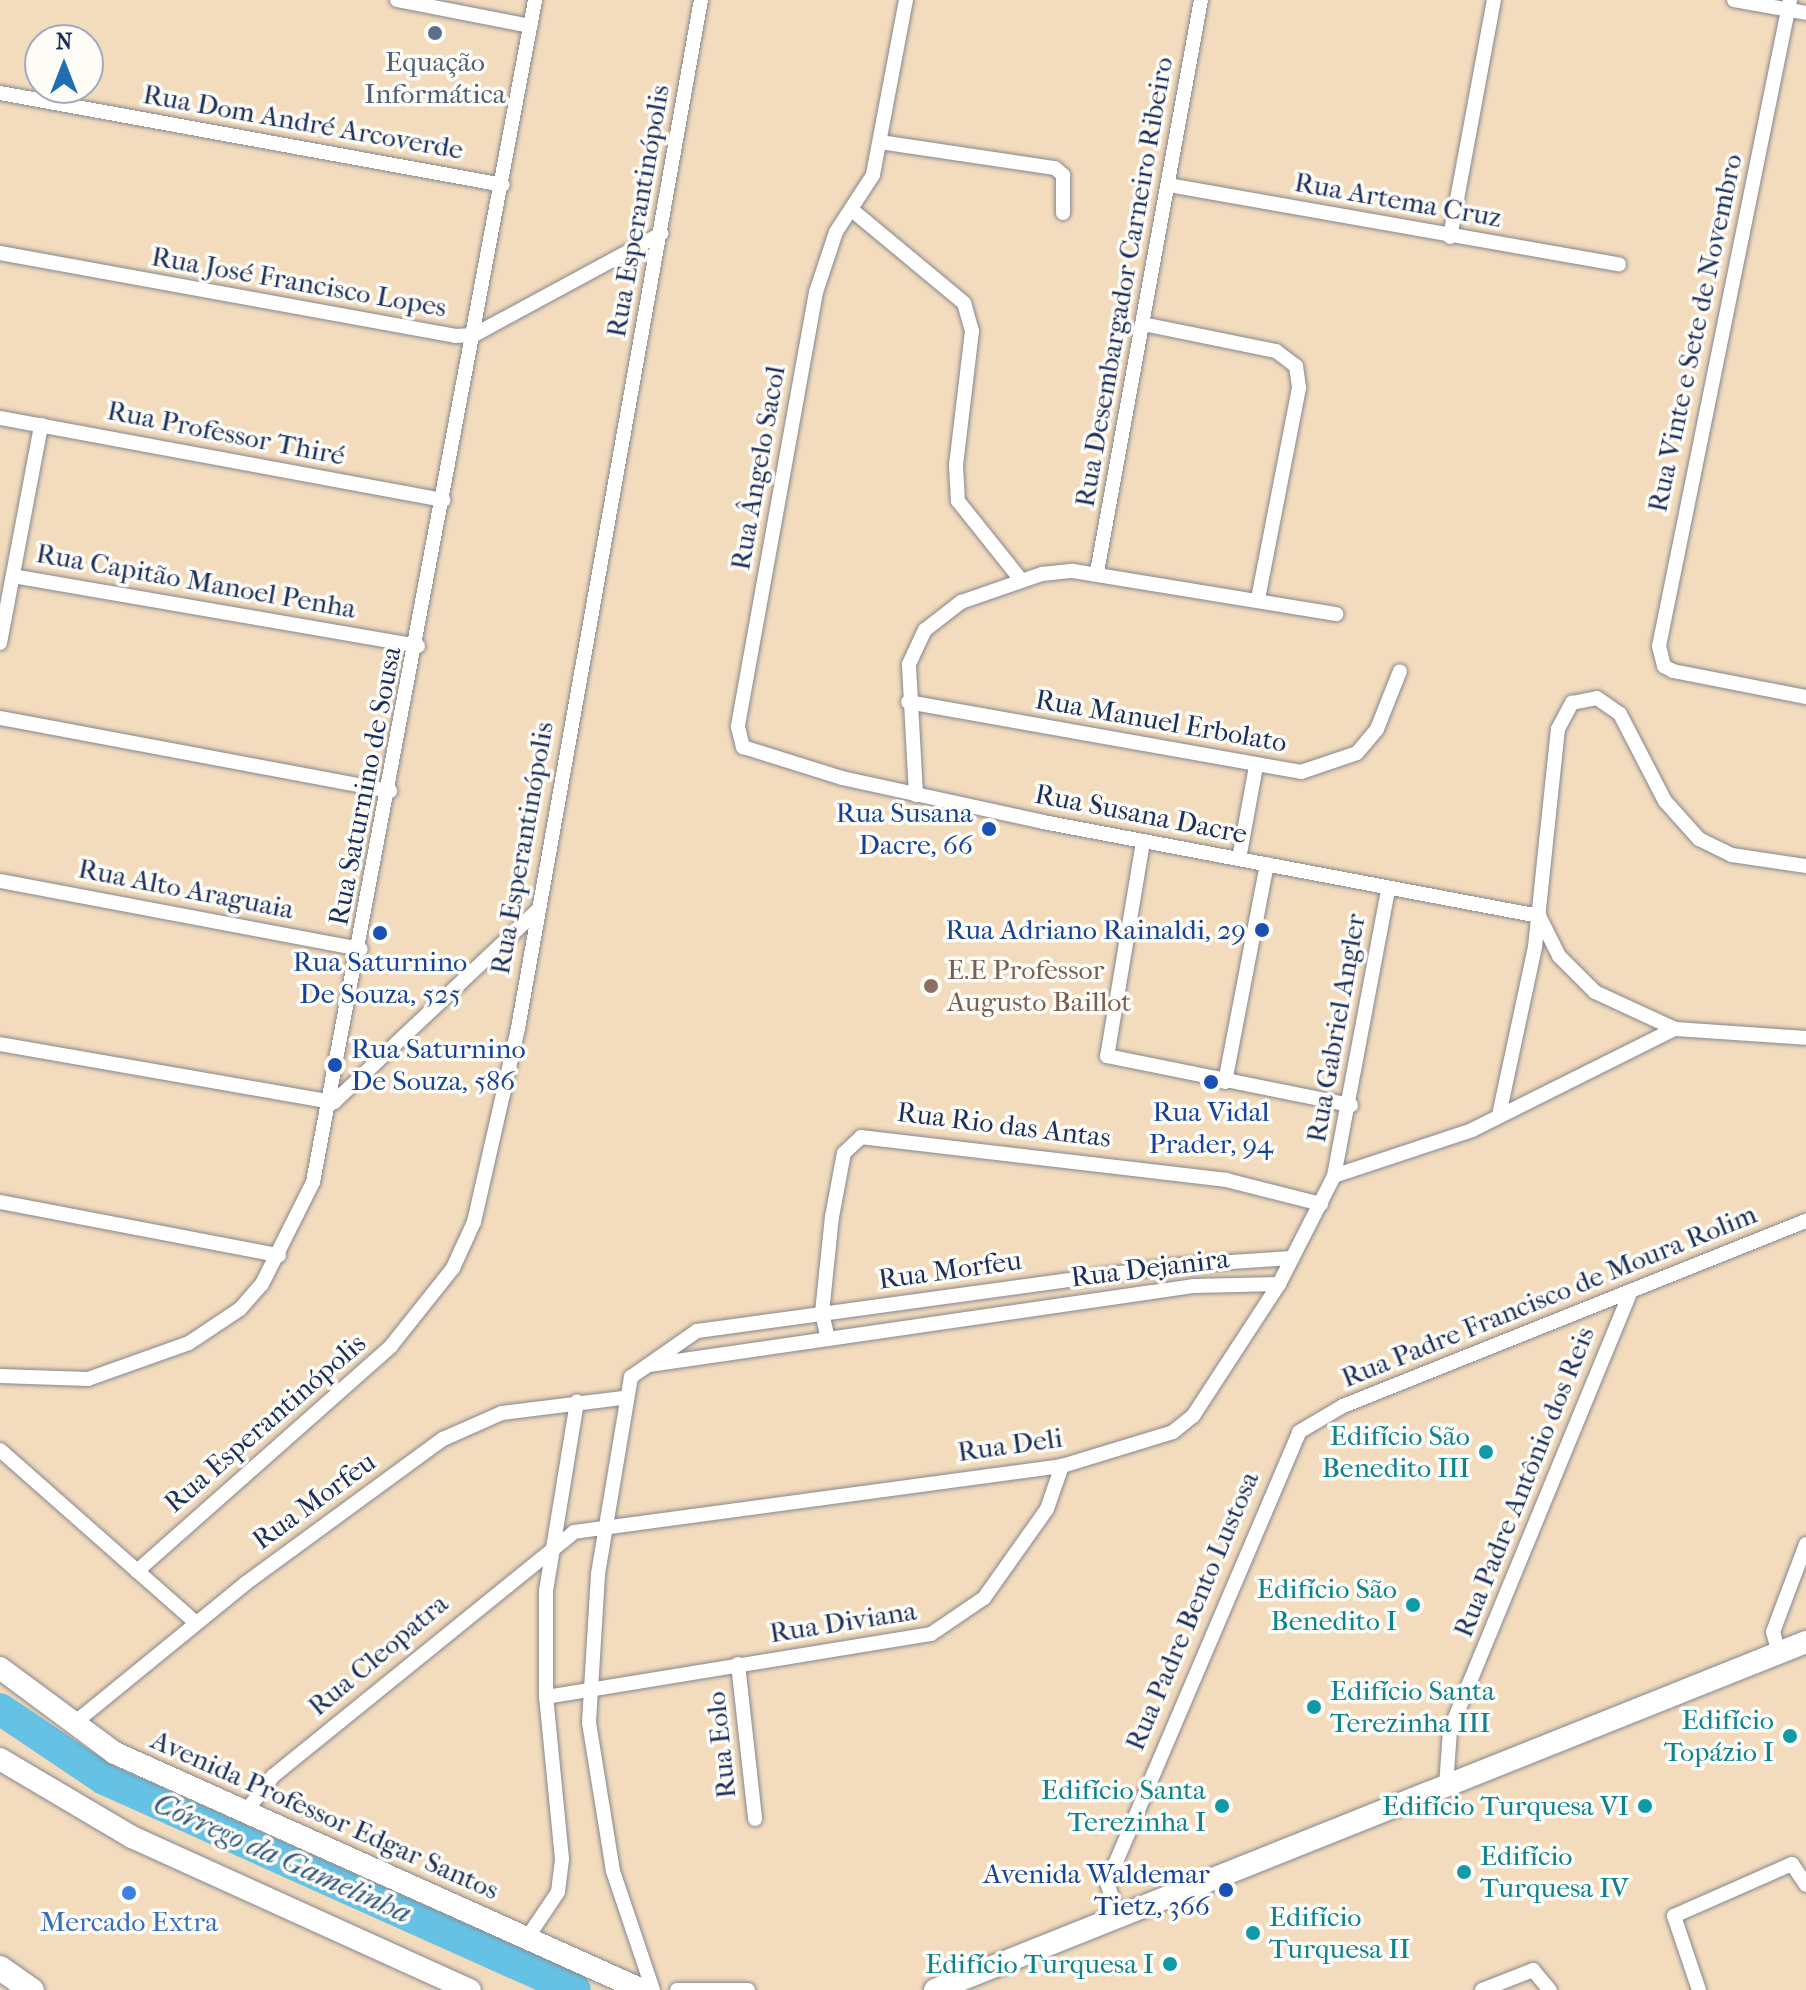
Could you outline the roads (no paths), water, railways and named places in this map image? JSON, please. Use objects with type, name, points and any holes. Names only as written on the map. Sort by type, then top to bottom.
[{"type":"main road","points":[[935,1990],[1806,1642]]},
{"type":"main road","name":"Avenida Professor Edgar Santos","points":[[0,1668],[72,1725],[244,1814],[642,1990]]},
{"type":"main road","points":[[0,1759],[132,1837],[470,1990]]},
{"type":"main road","points":[[0,1968],[32,1990]]},
{"type":"street","points":[[397,0],[531,26]]},
{"type":"street","name":"Rua Saturnino de Sousa","points":[[0,1376],[88,1379],[158,1357],[240,1309],[279,1255],[313,1182],[334,1102],[535,0]]},
{"type":"street","name":"Rua Esperantinópolis","points":[[137,1571],[391,1346],[453,1268],[494,1150],[701,0]]},
{"type":"street","name":"Rua Ângelo Sacol","points":[[741,743],[816,292],[828,248],[873,175],[906,0]]},
{"type":"street","name":"Rua Desembargador Carneiro Ribeiro","points":[[1097,572],[1201,0]]},
{"type":"street","points":[[1450,237],[1494,0]]},
{"type":"street","points":[[1734,0],[1790,5],[1806,13]]},
{"type":"street","name":"Rua Vinte e Sete de Novembro","points":[[1790,5],[1670,580],[1659,646],[1664,666],[1673,671],[1806,697]]},
{"type":"street","name":"Rua Dom André Arcoverde","points":[[0,93],[503,185]]},
{"type":"street","points":[[880,142],[1055,168],[1063,175],[1063,213]]},
{"type":"street","name":"Rua Artema Cruz","points":[[1169,185],[1450,237],[1619,264]]},
{"type":"street","points":[[852,210],[964,303],[972,331],[958,501],[1021,580]]},
{"type":"street","name":"Rua José Francisco Lopes","points":[[0,253],[421,333],[474,335],[661,234]]},
{"type":"street","points":[[1143,324],[1276,351],[1296,366],[1299,388],[1258,599]]},
{"type":"street","name":"Rua Professor Thiré","points":[[0,418],[443,500]]},
{"type":"street","points":[[0,643],[41,425]]},
{"type":"street","points":[[916,795],[908,702],[909,664],[925,630],[961,602],[1021,580],[1097,572],[1337,614]]},
{"type":"street","name":"Rua Capitão Manoel Penha","points":[[13,576],[418,646]]},
{"type":"street","name":"Rua Manuel Erbolato","points":[[908,702],[1256,766],[1326,770],[1357,753],[1377,729],[1400,671]]},
{"type":"street","points":[[1499,1115],[1539,916],[1558,729],[1563,713],[1583,697],[1620,714],[1665,801],[1699,839],[1732,855],[1806,866]]},
{"type":"street","points":[[0,718],[390,791]]},
{"type":"street","name":"Rua Susana Dacre","points":[[741,743],[797,767],[916,795],[1388,890],[1539,916]]},
{"type":"street","points":[[1239,859],[1256,766]]},
{"type":"street","points":[[1143,842],[1107,1056],[1351,1105]]},
{"type":"street","points":[[1225,1082],[1267,864]]},
{"type":"street","name":"Rua Alto Araguaia","points":[[0,881],[361,949]]},
{"type":"street","name":"Rua Gabriel Angler","points":[[1334,1176],[1351,1105],[1388,890]]},
{"type":"street","points":[[0,1044],[334,1102],[537,911]]},
{"type":"street","points":[[1539,916],[1559,956],[1595,992],[1675,1029],[1806,1038]]},
{"type":"street","points":[[1334,1176],[1427,1149],[1675,1029]]},
{"type":"street","name":"Rua Rio das Antas","points":[[822,1313],[844,1153],[874,1134],[1226,1180],[1321,1204]]},
{"type":"street","name":"Rua Deli","points":[[554,1546],[606,1523],[1062,1466],[1154,1442],[1193,1416],[1279,1284],[1334,1176]]},
{"type":"street","points":[[0,1202],[279,1255]]},
{"type":"street","name":"Rua Padre Francisco de Moura Rolim","points":[[1311,1421],[1806,1221]]},
{"type":"street","name":"Rua Morfeu","points":[[72,1725],[196,1623],[443,1439],[502,1413],[623,1398],[631,1377],[697,1331],[1171,1266],[1292,1258]]},
{"type":"street","name":"Rua Dejanira","points":[[649,1365],[1194,1286],[1279,1284]]},
{"type":"street","name":"Rua Padre Antônio dos Reis","points":[[1446,1786],[1450,1730],[1631,1291]]},
{"type":"street","points":[[822,1313],[828,1339]]},
{"type":"street","points":[[623,1398],[588,1685],[613,1871],[653,1990]]},
{"type":"street","points":[[527,1938],[558,1892],[562,1859],[546,1697],[554,1546],[577,1402]]},
{"type":"street","name":"Rua Padre Bento Lustosa","points":[[1118,1916],[1107,1883],[1291,1444],[1311,1421]]},
{"type":"street","points":[[0,1450],[196,1623]]},
{"type":"street","name":"Rua Diviana","points":[[546,1697],[588,1685],[904,1642],[957,1621],[984,1598],[1047,1509],[1062,1466]]},
{"type":"street","points":[[1779,1654],[1773,1632],[1806,1544]]},
{"type":"street","name":"Rua Cleopatra","points":[[244,1814],[273,1776],[554,1546]]},
{"type":"street","name":"Rua Eolo","points":[[738,1664],[755,1819]]},
{"type":"street","points":[[1699,1990],[1674,1916],[1795,1865],[1806,1885]]},
{"type":"street","points":[[1482,1990],[1538,1970],[1550,1990]]},
{"type":"street","points":[[677,1990],[748,1990]]},
{"type":"waterway","name":"Córrego da Gamelinha","points":[[0,1709],[104,1779],[575,1990]]},
{"type":"place","name":"Equação Informática","points":[[435,33]]},
{"type":"place","name":"Rua Susana Dacre, 66","points":[[989,829]]},
{"type":"place","name":"Rua Adriano Rainaldi, 29","points":[[1262,930]]},
{"type":"place","name":"Rua Saturnino De Souza, 525","points":[[380,933]]},
{"type":"place","name":"E.E Professor Augusto Baillot","points":[[931,986]]},
{"type":"place","name":"Rua Saturnino De Souza, 586","points":[[335,1065]]},
{"type":"place","name":"Rua Vidal Prader, 94","points":[[1211,1082]]},
{"type":"place","name":"Edifício São Benedito III","points":[[1486,1452]]},
{"type":"place","name":"Edifício São Benedito I","points":[[1413,1605]]},
{"type":"place","name":"Edifício Santa Terezinha III","points":[[1314,1707]]},
{"type":"place","name":"Edifício Topázio I","points":[[1790,1736]]},
{"type":"place","name":"Edifício Santa Terezinha I","points":[[1222,1806]]},
{"type":"place","name":"Edifício Turquesa VI","points":[[1645,1806]]},
{"type":"place","name":"Edifício Turquesa IV","points":[[1464,1872]]},
{"type":"place","name":"Avenida Waldemar Tietz, 366","points":[[1226,1890]]},
{"type":"place","name":"Mercado Extra","points":[[129,1893]]},
{"type":"place","name":"Edifício Turquesa II","points":[[1253,1933]]},
{"type":"place","name":"Edifício Turquesa I","points":[[1170,1964]]}]
